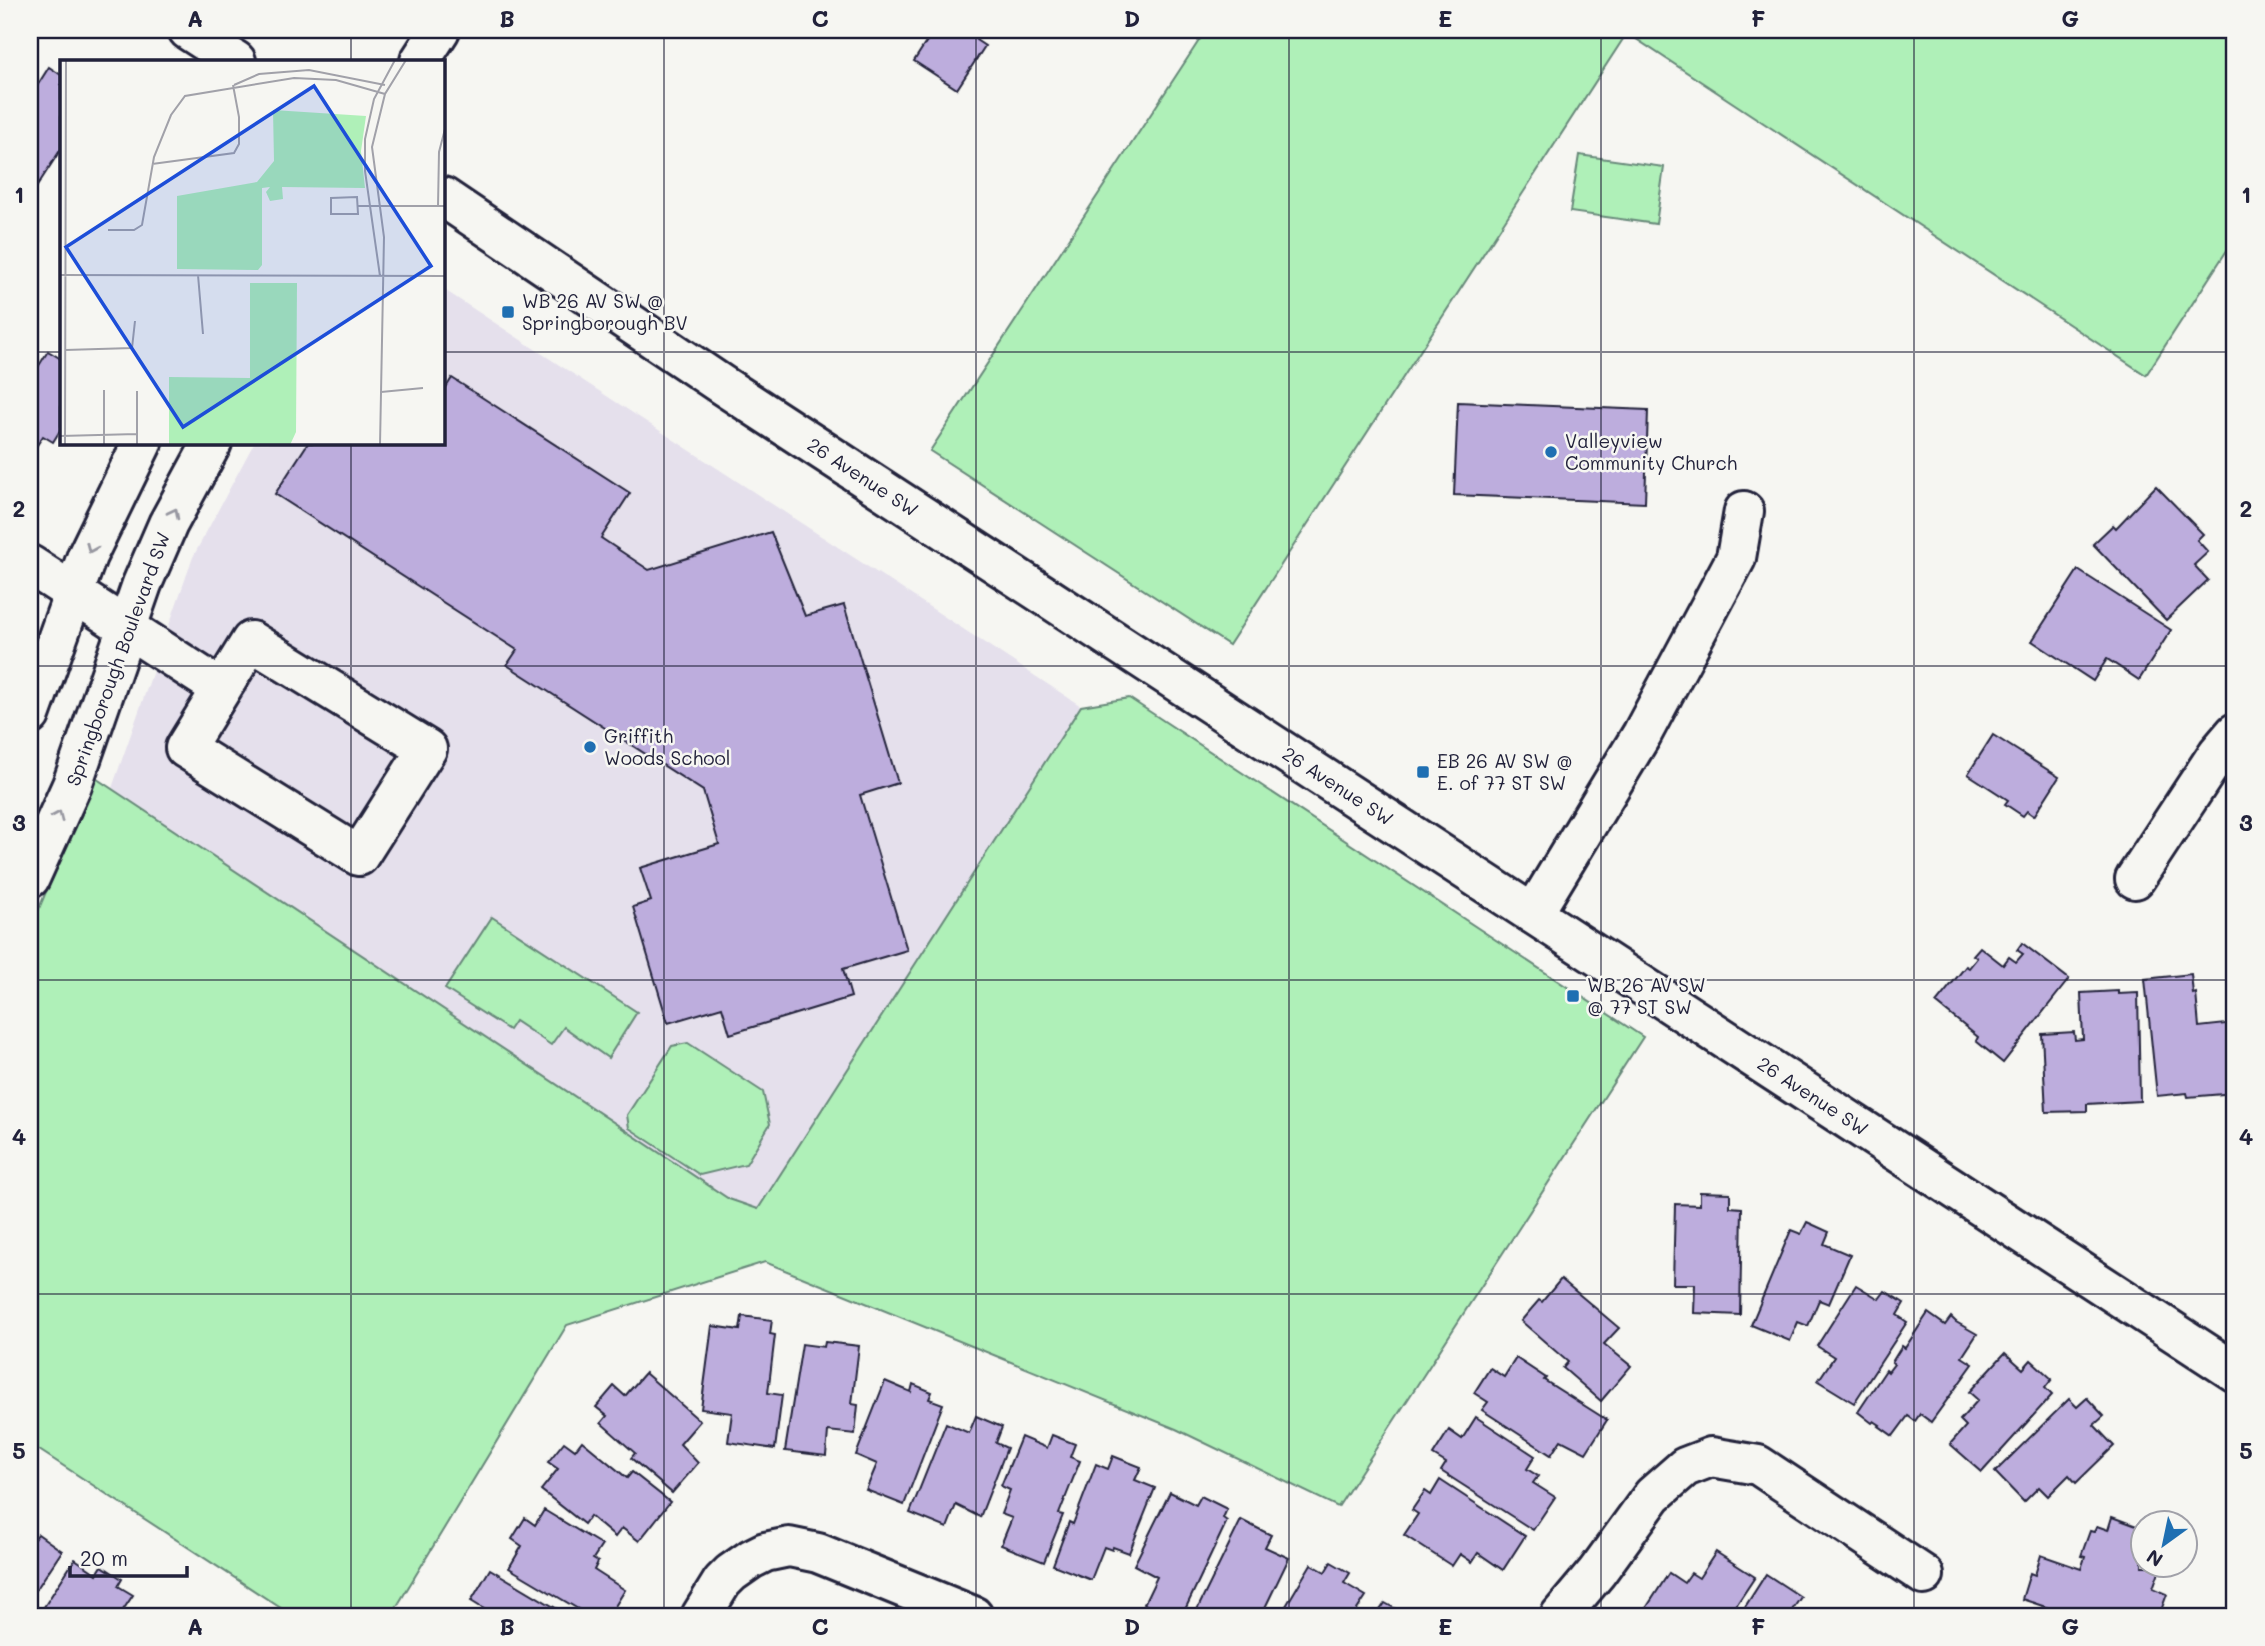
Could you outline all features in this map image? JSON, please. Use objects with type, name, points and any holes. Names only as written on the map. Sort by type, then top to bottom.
[{"type":"street","points":[[188,30],[234,60]]},
{"type":"street","points":[[420,60],[440,30]]},
{"type":"street","name":"26 Avenue SW","points":[[444,198],[722,385],[2235,1372]]},
{"type":"street","points":[[30,715],[103,521],[142,444]]},
{"type":"street","name":"Springborough Boulevard SW","points":[[30,878],[72,785],[142,584],[168,524],[211,444]]},
{"type":"street","points":[[1533,914],[1642,734],[1736,558],[1744,511]]},
{"type":"street","points":[[30,565],[220,688]]},
{"type":"street","points":[[251,641],[427,749],[359,856],[185,748],[220,688],[251,641]]},
{"type":"street","points":[[2135,879],[2218,753],[2235,733]]},
{"type":"street","points":[[1560,1616],[1597,1572],[1653,1495],[1685,1467],[1711,1457],[1758,1465],[1924,1575]]},
{"type":"street","points":[[701,1616],[722,1582],[731,1573],[765,1552],[789,1547],[818,1553],[973,1616]]},
{"type":"shaded area","name":"Griffith Woods School","points":[[444,290],[1081,706],[758,1209],[729,1199],[112,788],[193,557],[253,444],[444,444]]},
{"type":"green space","points":[[1206,30],[2235,30],[2235,238],[2146,375],[1627,33],[1229,645],[930,451]]},
{"type":"green space","points":[[1579,155],[1664,167],[1656,224],[1570,212]]},
{"type":"green space","points":[[1129,698],[1643,1037],[1338,1507],[1176,1429],[765,1262],[567,1325],[391,1616],[293,1616],[30,1444],[30,930],[94,777],[729,1199],[758,1209],[1081,706]]},
{"type":"green space","points":[[492,917],[637,1012],[608,1058],[564,1027],[551,1045],[515,1021],[509,1030],[445,989]]},
{"type":"green space","points":[[688,1043],[763,1092],[770,1124],[746,1164],[700,1175],[629,1128],[627,1115],[672,1046]]},
{"type":"building","points":[[934,30],[983,30],[976,40],[985,46],[957,89],[914,61]]},
{"type":"building","points":[[49,67],[60,74],[60,151],[34,191],[30,189],[30,97]]},
{"type":"building","points":[[48,351],[60,358],[60,431],[53,442],[43,436],[30,456],[30,380]]},
{"type":"building","points":[[452,378],[630,493],[601,538],[649,570],[771,532],[805,616],[844,605],[898,783],[860,795],[907,950],[843,969],[851,997],[730,1034],[722,1007],[668,1023],[633,907],[651,901],[640,868],[719,844],[703,791],[507,665],[517,650],[275,494],[307,444],[444,444],[444,390]]},
{"type":"building","name":"Valleyview Community Church","points":[[1458,402],[1648,410],[1645,503],[1454,495]]},
{"type":"building","points":[[2156,486],[2203,534],[2197,540],[2208,552],[2194,565],[2208,580],[2166,620],[2093,544],[2113,525],[2116,528]]},
{"type":"building","points":[[2078,570],[2171,630],[2139,680],[2107,659],[2093,681],[2032,641]]},
{"type":"building","points":[[1993,735],[2059,777],[2034,816],[2027,811],[2023,816],[2005,804],[2008,800],[1968,774]]},
{"type":"building","points":[[2022,943],[2069,979],[2003,1063],[1976,1041],[1978,1037],[1936,1003],[1966,966],[1969,968],[1977,958],[1973,955],[1980,947],[2003,965],[2009,957],[2016,962],[2023,954],[2017,950]]},
{"type":"building","points":[[2191,974],[2193,994],[2196,993],[2199,1027],[2235,1023],[2235,1093],[2188,1097],[2187,1093],[2157,1096],[2145,979]]},
{"type":"building","points":[[2118,991],[2118,994],[2138,993],[2140,1101],[2087,1104],[2087,1111],[2046,1112],[2042,1034],[2074,1032],[2075,1040],[2083,1039],[2081,993]]},
{"type":"building","points":[[1700,1192],[1730,1193],[1730,1207],[1742,1208],[1740,1315],[1694,1313],[1695,1284],[1673,1284],[1675,1204],[1700,1205]]},
{"type":"building","points":[[1807,1222],[1829,1232],[1824,1244],[1850,1255],[1829,1304],[1819,1300],[1808,1326],[1798,1322],[1790,1341],[1751,1325],[1791,1230],[1801,1234]]},
{"type":"building","points":[[1561,1279],[1619,1328],[1604,1344],[1631,1366],[1601,1401],[1563,1368],[1568,1362],[1521,1321],[1539,1300],[1542,1302]]},
{"type":"building","points":[[1856,1285],[1879,1299],[1885,1291],[1904,1303],[1897,1315],[1907,1322],[1854,1403],[1818,1381],[1834,1357],[1817,1346]]},
{"type":"building","points":[[1928,1313],[1945,1325],[1951,1317],[1977,1334],[1962,1357],[1973,1364],[1931,1422],[1920,1414],[1915,1421],[1908,1416],[1893,1436],[1858,1412],[1886,1370],[1888,1372],[1894,1364],[1892,1362],[1902,1346],[1905,1348]]},
{"type":"building","points":[[742,1316],[772,1320],[770,1334],[775,1335],[768,1393],[782,1395],[775,1449],[728,1442],[732,1413],[701,1409],[712,1326],[740,1330]]},
{"type":"building","points":[[825,1342],[859,1346],[852,1404],[858,1405],[855,1434],[828,1431],[826,1456],[785,1451],[802,1344],[824,1347]]},
{"type":"building","points":[[2005,1353],[2023,1369],[2031,1360],[2052,1379],[2045,1388],[2052,1395],[1982,1472],[1950,1444],[1966,1426],[1960,1420],[1978,1400],[1969,1392]]},
{"type":"building","points":[[1516,1358],[1546,1378],[1544,1380],[1607,1420],[1586,1453],[1561,1440],[1551,1455],[1482,1410],[1488,1402],[1474,1393],[1490,1368],[1504,1377]]},
{"type":"building","points":[[645,1373],[700,1421],[680,1444],[698,1463],[672,1493],[631,1458],[635,1453],[601,1423],[607,1416],[596,1407],[614,1386],[625,1396]]},
{"type":"building","points":[[885,1381],[911,1392],[913,1384],[932,1392],[929,1399],[943,1404],[904,1505],[866,1490],[877,1464],[856,1455]]},
{"type":"building","points":[[2087,1398],[2104,1416],[2094,1425],[2114,1446],[2076,1483],[2069,1475],[2048,1496],[2039,1487],[2024,1502],[1995,1472],[2069,1399],[2077,1407]]},
{"type":"building","points":[[976,1416],[1002,1427],[996,1443],[1007,1448],[980,1517],[956,1505],[947,1528],[910,1513],[946,1423],[969,1433]]},
{"type":"building","points":[[1476,1417],[1535,1456],[1527,1469],[1538,1476],[1533,1483],[1555,1497],[1533,1530],[1441,1471],[1446,1463],[1433,1455],[1449,1430],[1462,1439]]},
{"type":"building","points":[[1052,1435],[1075,1444],[1070,1457],[1080,1461],[1059,1514],[1063,1515],[1044,1562],[1001,1545],[1012,1518],[1001,1514],[1010,1490],[1001,1486],[1021,1437],[1047,1448]]},
{"type":"building","points":[[582,1441],[627,1478],[632,1472],[670,1502],[639,1541],[622,1528],[615,1537],[590,1516],[584,1524],[541,1490],[558,1469],[548,1462],[564,1442],[575,1450]]},
{"type":"building","points":[[1113,1456],[1141,1467],[1135,1480],[1155,1488],[1129,1553],[1113,1547],[1112,1550],[1104,1547],[1091,1580],[1053,1565],[1069,1522],[1073,1524],[1096,1464],[1108,1469]]},
{"type":"building","points":[[1440,1480],[1525,1536],[1503,1570],[1478,1553],[1472,1562],[1460,1554],[1452,1566],[1404,1535],[1418,1514],[1412,1510],[1425,1491],[1431,1495]]},
{"type":"building","points":[[1170,1492],[1196,1505],[1201,1496],[1227,1509],[1223,1518],[1227,1521],[1182,1616],[1169,1616],[1144,1604],[1157,1577],[1134,1565]]},
{"type":"building","points":[[544,1510],[602,1545],[593,1559],[598,1562],[594,1570],[625,1590],[609,1616],[590,1616],[509,1568],[522,1546],[512,1539],[525,1518],[535,1525]]},
{"type":"building","points":[[2112,1517],[2128,1523],[2128,1580],[2156,1580],[2153,1588],[2167,1594],[2159,1616],[2072,1616],[2022,1599],[2030,1573],[2035,1575],[2041,1555],[2081,1569],[2085,1557],[2081,1556],[2090,1531],[2094,1532],[2097,1526],[2108,1530]]},
{"type":"building","points":[[1241,1520],[1271,1535],[1265,1547],[1289,1558],[1261,1616],[1194,1616]]},
{"type":"building","points":[[38,1534],[62,1551],[30,1599],[30,1536],[34,1539]]},
{"type":"building","points":[[1716,1552],[1755,1577],[1729,1616],[1641,1616],[1669,1573],[1684,1583],[1691,1573],[1699,1578]]},
{"type":"building","points":[[75,1559],[97,1574],[102,1566],[122,1579],[118,1586],[133,1595],[119,1616],[33,1616],[38,1608],[42,1610]]},
{"type":"building","points":[[1331,1562],[1350,1573],[1344,1583],[1366,1596],[1353,1616],[1280,1616],[1311,1564],[1325,1572]]},
{"type":"building","points":[[490,1569],[569,1616],[480,1616],[484,1609],[471,1601]]},
{"type":"building","points":[[1766,1574],[1801,1597],[1788,1616],[1744,1616],[1746,1612],[1743,1610]]},
{"type":"building","points":[[1385,1603],[1408,1616],[1372,1616],[1375,1611],[1378,1613]]},
{"type":"place","name":"WB 26 AV SW @ Springborough BV","points":[[508,312]]},
{"type":"place","name":"Valleyview Community Church","points":[[1551,452]]},
{"type":"place","name":"Griffith Woods School","points":[[590,747]]},
{"type":"place","name":"EB 26 AV SW @ E. of 77 ST SW","points":[[1423,772]]},
{"type":"place","name":"WB 26 AV SW @ 77 ST SW","points":[[1573,996]]}]
